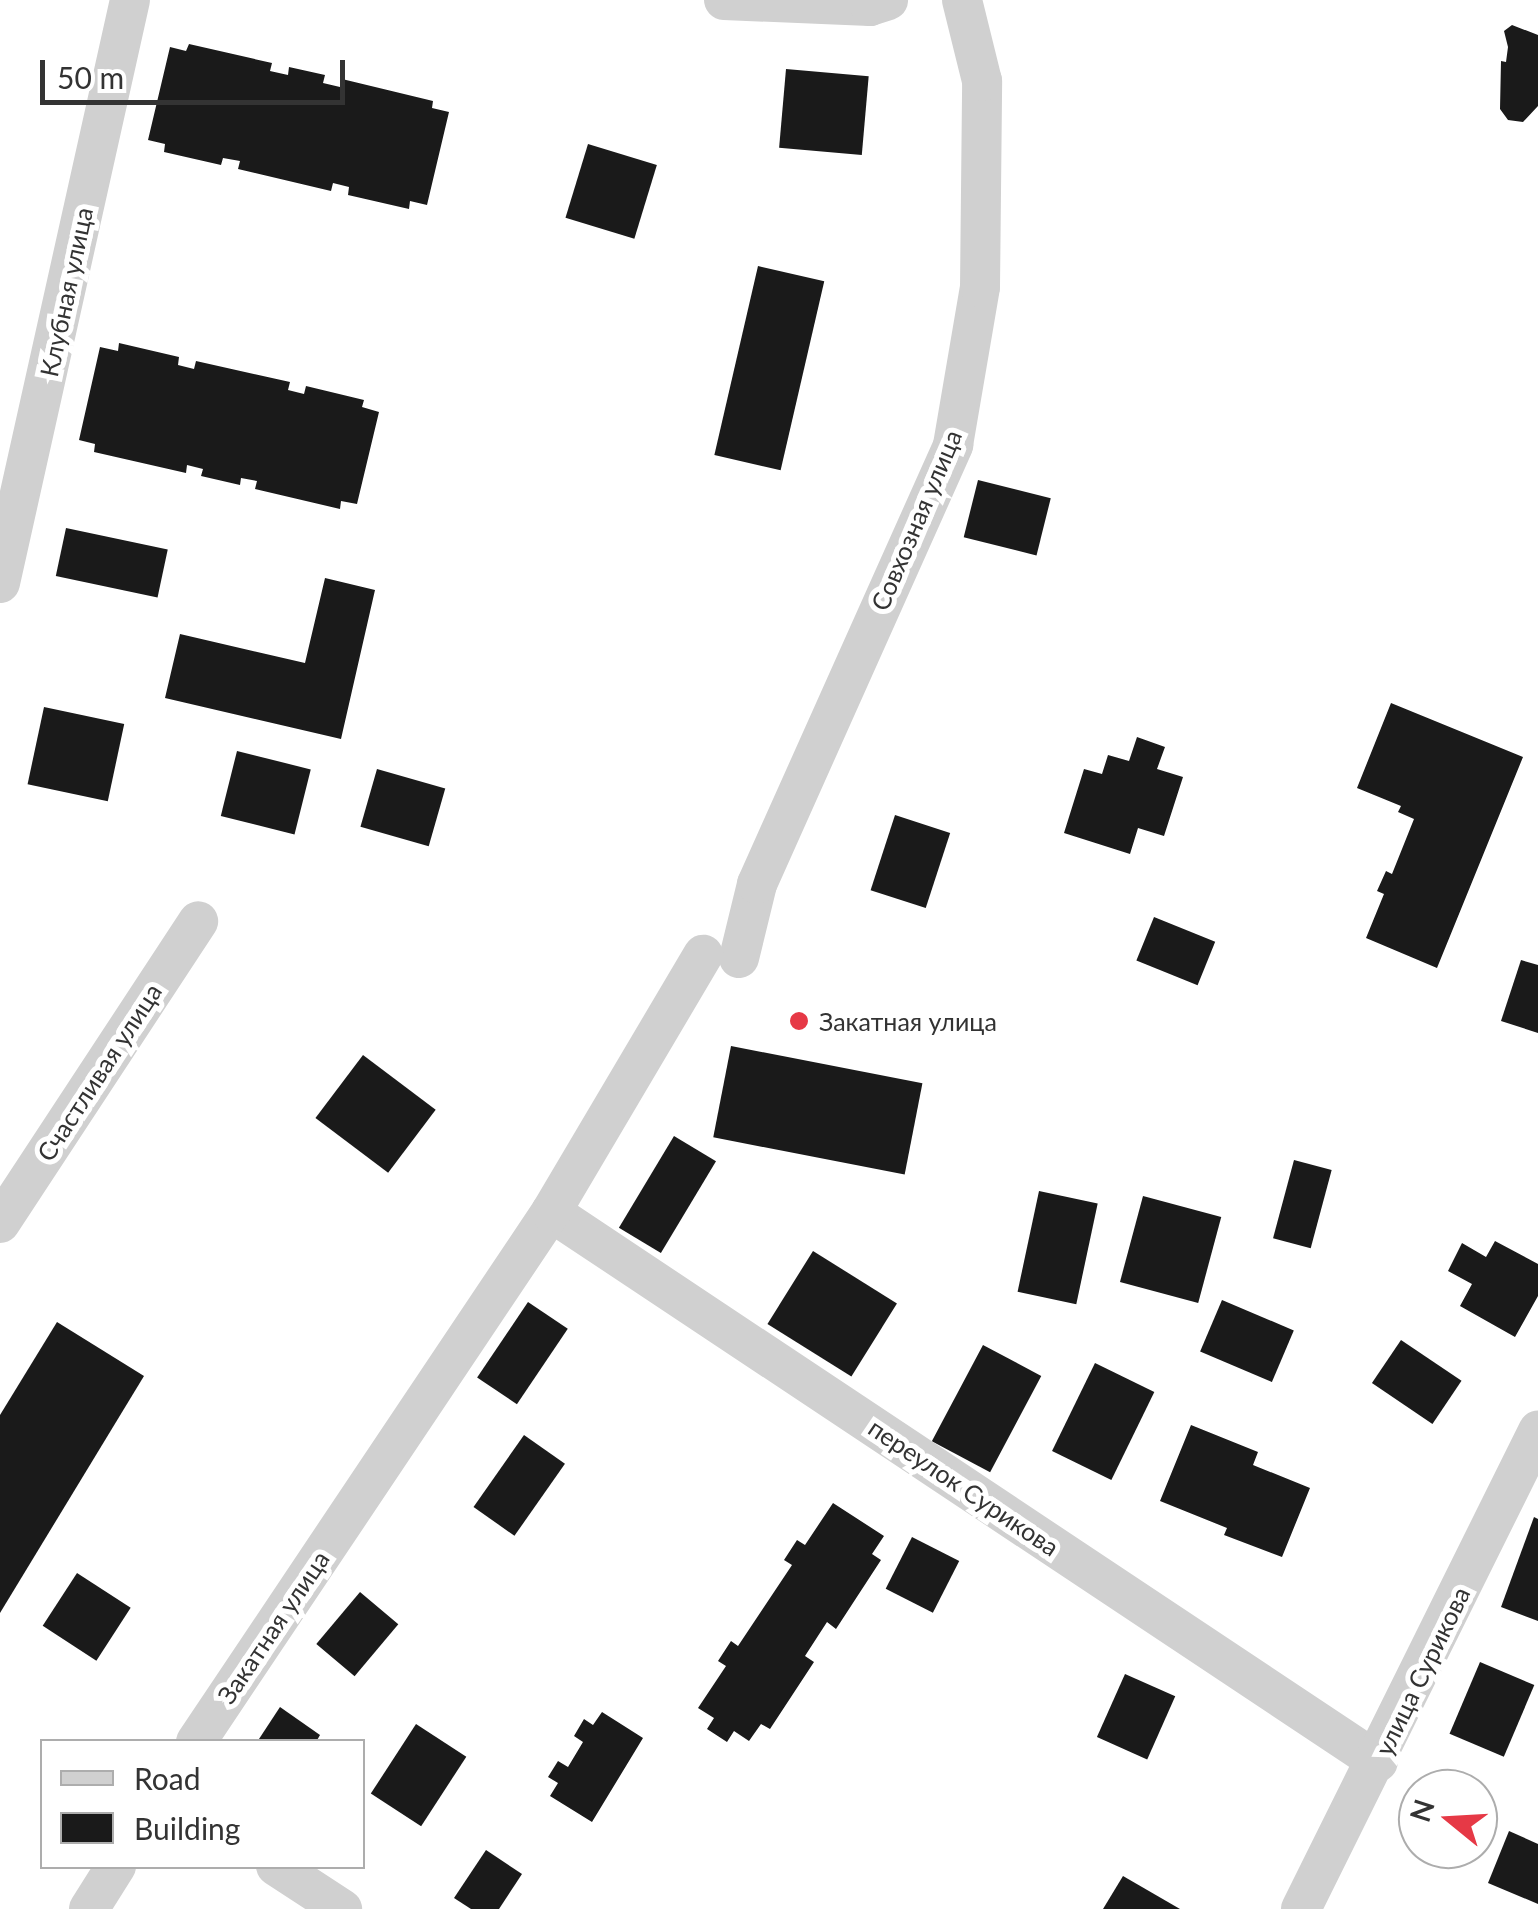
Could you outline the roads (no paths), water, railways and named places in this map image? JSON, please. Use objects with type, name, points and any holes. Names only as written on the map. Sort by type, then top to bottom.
[{"type":"street","name":"Клубная улица","points":[[0,583],[12,480],[130,0]]},
{"type":"street","points":[[724,0],[870,6],[888,0]]},
{"type":"street","name":"Совхозная улица","points":[[721,956],[953,446],[968,380],[980,287],[982,81],[962,0]]},
{"type":"street","name":"Счастливая улица","points":[[0,1224],[198,921]]},
{"type":"street","name":"Закатная улица","points":[[198,1739],[721,956]]},
{"type":"street","name":"переулок Сурикова","points":[[550,1212],[1378,1762]]},
{"type":"street","name":"улица Сурикова","points":[[1301,1909],[1378,1762],[1538,1432]]},
{"type":"street","points":[[89,1909],[114,1869]]},
{"type":"street","points":[[281,1869],[342,1909]]},
{"type":"place","name":"Закатная улица","points":[[799,1021]]}]
